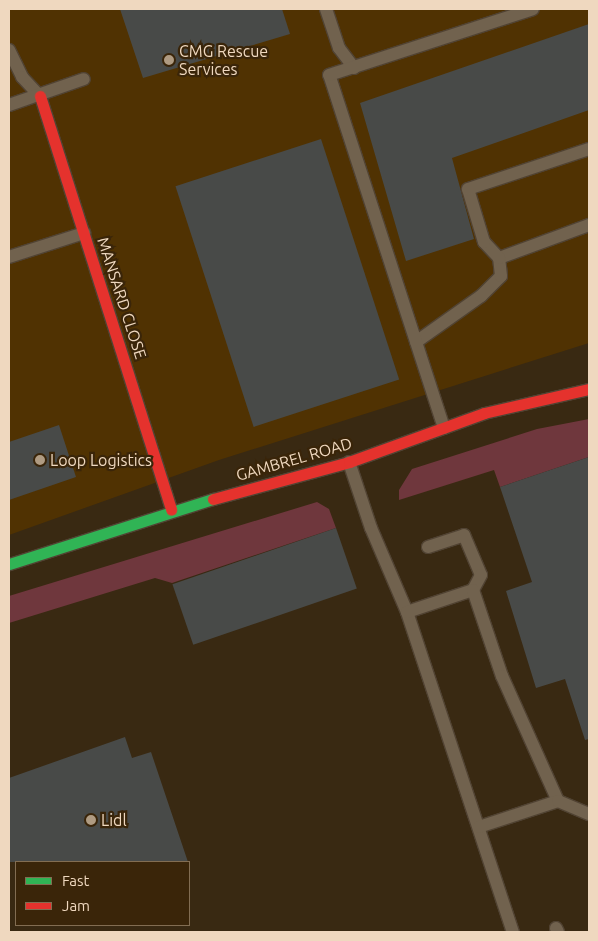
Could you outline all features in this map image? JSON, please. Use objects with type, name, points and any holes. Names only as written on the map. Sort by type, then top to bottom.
[{"type":"street","name":"MANSARD CLOSE","points":[[40,96],[171,510]]},
{"type":"street","name":"GAMBREL ROAD","points":[[9,564],[171,510],[348,462],[484,413],[589,389]]},
{"type":"lane","points":[[326,9],[340,48],[354,68]]},
{"type":"lane","points":[[444,428],[329,76],[533,9]]},
{"type":"lane","points":[[9,50],[22,76],[40,96]]},
{"type":"lane","points":[[9,105],[40,96],[84,79]]},
{"type":"lane","points":[[416,342],[481,296],[501,276],[500,258],[484,242],[468,189],[589,149]]},
{"type":"lane","points":[[500,258],[589,225]]},
{"type":"lane","points":[[9,257],[84,233]]},
{"type":"lane","points":[[348,462],[371,528],[407,612],[513,932]]},
{"type":"lane","points":[[407,612],[473,590],[481,575],[464,535],[428,547]]},
{"type":"lane","points":[[473,590],[502,676],[558,801]]},
{"type":"lane","points":[[479,827],[558,801],[589,814]]},
{"type":"shaded area","points":[[9,9],[589,9],[589,343],[219,460],[9,535]]},
{"type":"shaded area","points":[[589,419],[589,457],[500,487],[494,470],[399,500],[399,490],[412,469],[537,429]]},
{"type":"shaded area","points":[[317,502],[329,509],[336,528],[172,583],[155,578],[9,623],[9,596]]},
{"type":"building","name":"CMG Rescue Services","points":[[120,9],[282,9],[290,34],[143,78]]},
{"type":"building","points":[[589,24],[589,110],[452,158],[474,239],[406,261],[360,103]]},
{"type":"building","points":[[321,139],[399,380],[254,427],[175,186]]},
{"type":"building","name":"Loop Logistics","points":[[59,425],[76,477],[9,500],[9,442]]},
{"type":"building","points":[[589,457],[589,739],[585,740],[565,679],[536,688],[506,591],[532,582],[500,487]]},
{"type":"building","points":[[336,528],[357,589],[193,645],[172,584]]},
{"type":"building","name":"Lidl","points":[[125,737],[132,758],[151,752],[188,861],[9,862],[9,778]]},
{"type":"traffic: fast","points":[[9,564],[213,499]]},
{"type":"traffic: jam","points":[[40,96],[171,510]]},
{"type":"traffic: jam","points":[[213,499],[349,462],[484,413],[589,389]]},
{"type":"place","name":"CMG Rescue Services","points":[[169,60]]},
{"type":"place","name":"Loop Logistics","points":[[40,460]]},
{"type":"place","name":"Lidl","points":[[91,820]]}]
